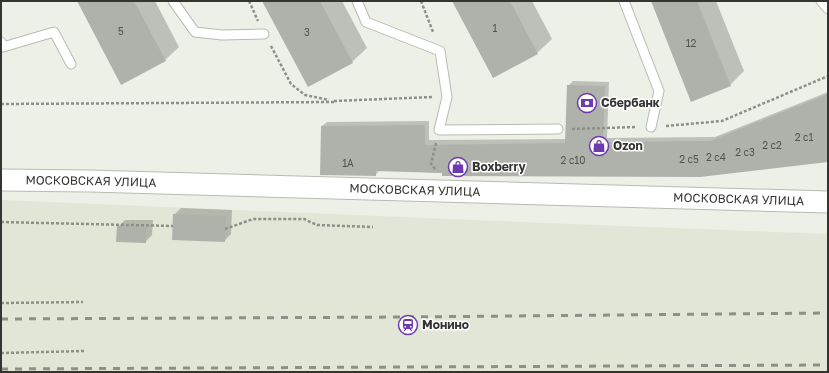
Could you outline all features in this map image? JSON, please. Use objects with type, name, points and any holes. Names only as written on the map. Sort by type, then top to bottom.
[{"type":"street","name":"МОСКОВСКАЯ УЛИЦА","points":[[1,180],[828,202]]},
{"type":"lane","points":[[173,1],[195,32],[222,35],[264,34]]},
{"type":"lane","points":[[357,1],[366,22],[440,51],[447,97],[439,130],[558,129]]},
{"type":"lane","points":[[624,1],[659,91],[651,127]]},
{"type":"lane","points":[[822,1],[828,9]]},
{"type":"lane","points":[[1,42],[3,47],[54,32],[71,64]]},
{"type":"path","points":[[249,1],[264,34],[291,84],[305,95],[334,102]]},
{"type":"path","points":[[421,1],[440,51]]},
{"type":"path","points":[[558,129],[651,127],[722,121],[828,76]]},
{"type":"path","points":[[1,104],[334,102],[447,97]]},
{"type":"path","points":[[438,173],[431,164],[439,130]]},
{"type":"path","points":[[225,229],[253,220],[304,219],[317,225],[373,227]]},
{"type":"path","points":[[1,222],[173,226]]},
{"type":"path","points":[[1,303],[83,302]]},
{"type":"path","points":[[1,353],[86,351]]},
{"type":"shaded area","points":[[1,200],[828,234],[828,372],[1,372]]},
{"type":"building","points":[[77,1],[134,1],[166,61],[121,85]]},
{"type":"building","points":[[262,1],[320,1],[353,63],[308,87]]},
{"type":"building","points":[[452,1],[510,1],[538,54],[493,78]]},
{"type":"building","points":[[651,1],[697,1],[731,86],[691,102]]},
{"type":"building","points":[[567,85],[605,86],[603,142],[710,141],[828,94],[828,162],[700,177],[442,176],[442,173],[376,171],[376,176],[320,175],[321,126],[425,125],[425,145],[565,143]]},
{"type":"building","points":[[173,214],[226,216],[225,242],[172,240]]},
{"type":"building","points":[[117,226],[146,227],[146,243],[116,242]]},
{"type":"railway","points":[[1,319],[828,313]]},
{"type":"railway","points":[[1,369],[828,365]]},
{"type":"place","name":"Сбербанк","points":[[587,103]]},
{"type":"place","name":"Ozon","points":[[599,146]]},
{"type":"place","name":"Boxberry","points":[[458,167]]},
{"type":"place","name":"Монино","points":[[408,325]]}]
